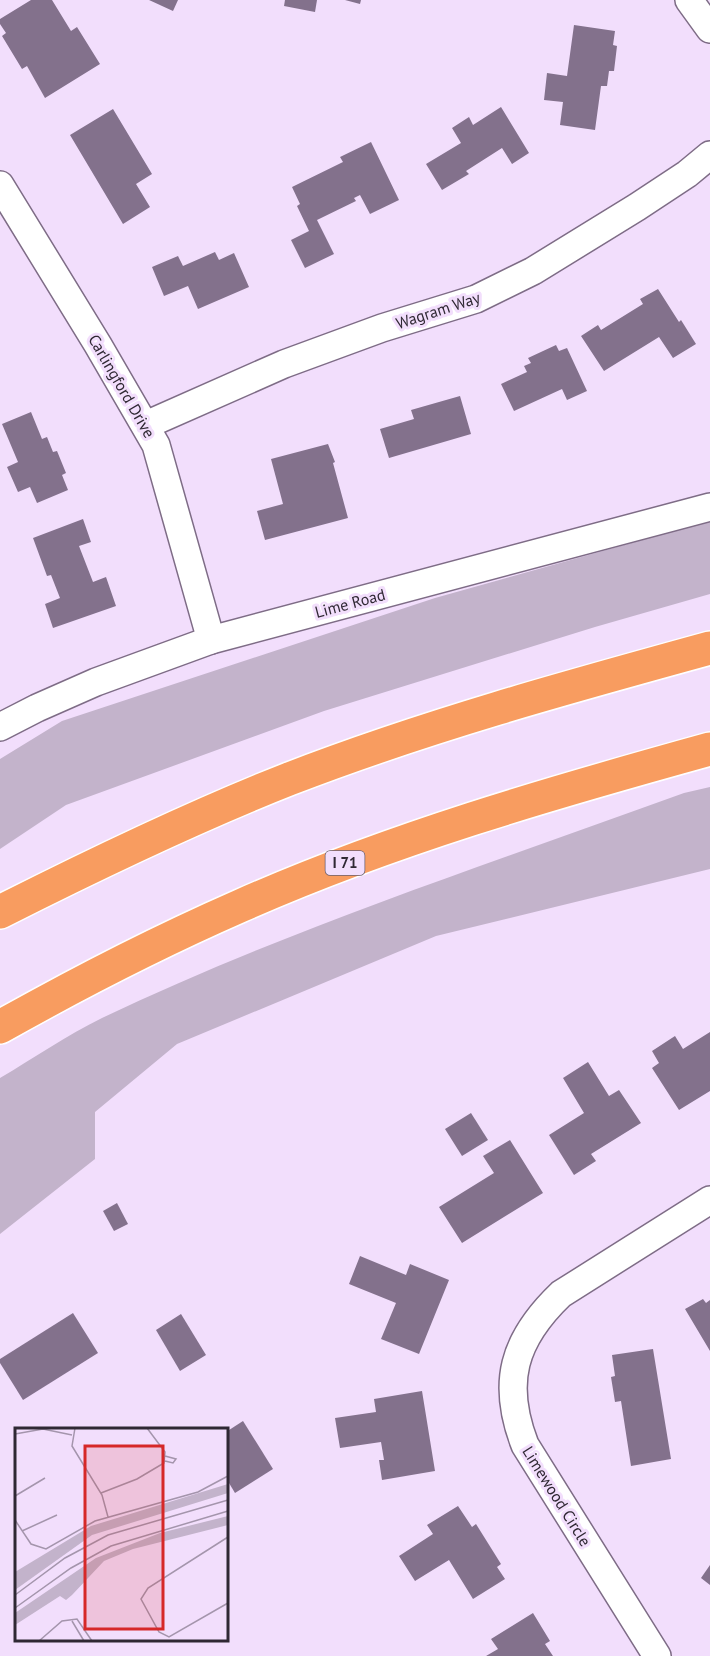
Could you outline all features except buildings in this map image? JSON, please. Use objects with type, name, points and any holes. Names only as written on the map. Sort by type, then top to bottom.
[{"type":"highway","points":[[0,912],[103,860],[290,779],[441,726],[588,681],[710,648]]},
{"type":"highway","name":"I 71","points":[[0,1027],[128,958],[241,905],[359,858],[506,808],[710,749]]},
{"type":"street","points":[[689,0],[710,29]]},
{"type":"street","name":"Wagram Way","points":[[146,425],[284,364],[382,328],[476,299],[542,266],[667,187],[710,155]]},
{"type":"street","name":"Carlingford Drive","points":[[0,185],[156,445],[211,640]]},
{"type":"street","name":"Lime Road","points":[[0,728],[37,708],[96,682],[211,640],[710,507]]},
{"type":"street","name":"Limewood Circle","points":[[657,1656],[525,1445],[513,1405],[514,1372],[526,1338],[561,1294],[710,1200]]},
{"type":"shaded area","points":[[710,521],[710,594],[324,711],[66,805],[0,849],[0,759],[62,721],[435,598]]},
{"type":"shaded area","points":[[710,787],[710,869],[436,936],[177,1044],[95,1112],[95,1159],[0,1234],[0,1078],[102,1018],[244,955],[463,872],[684,793]]}]
